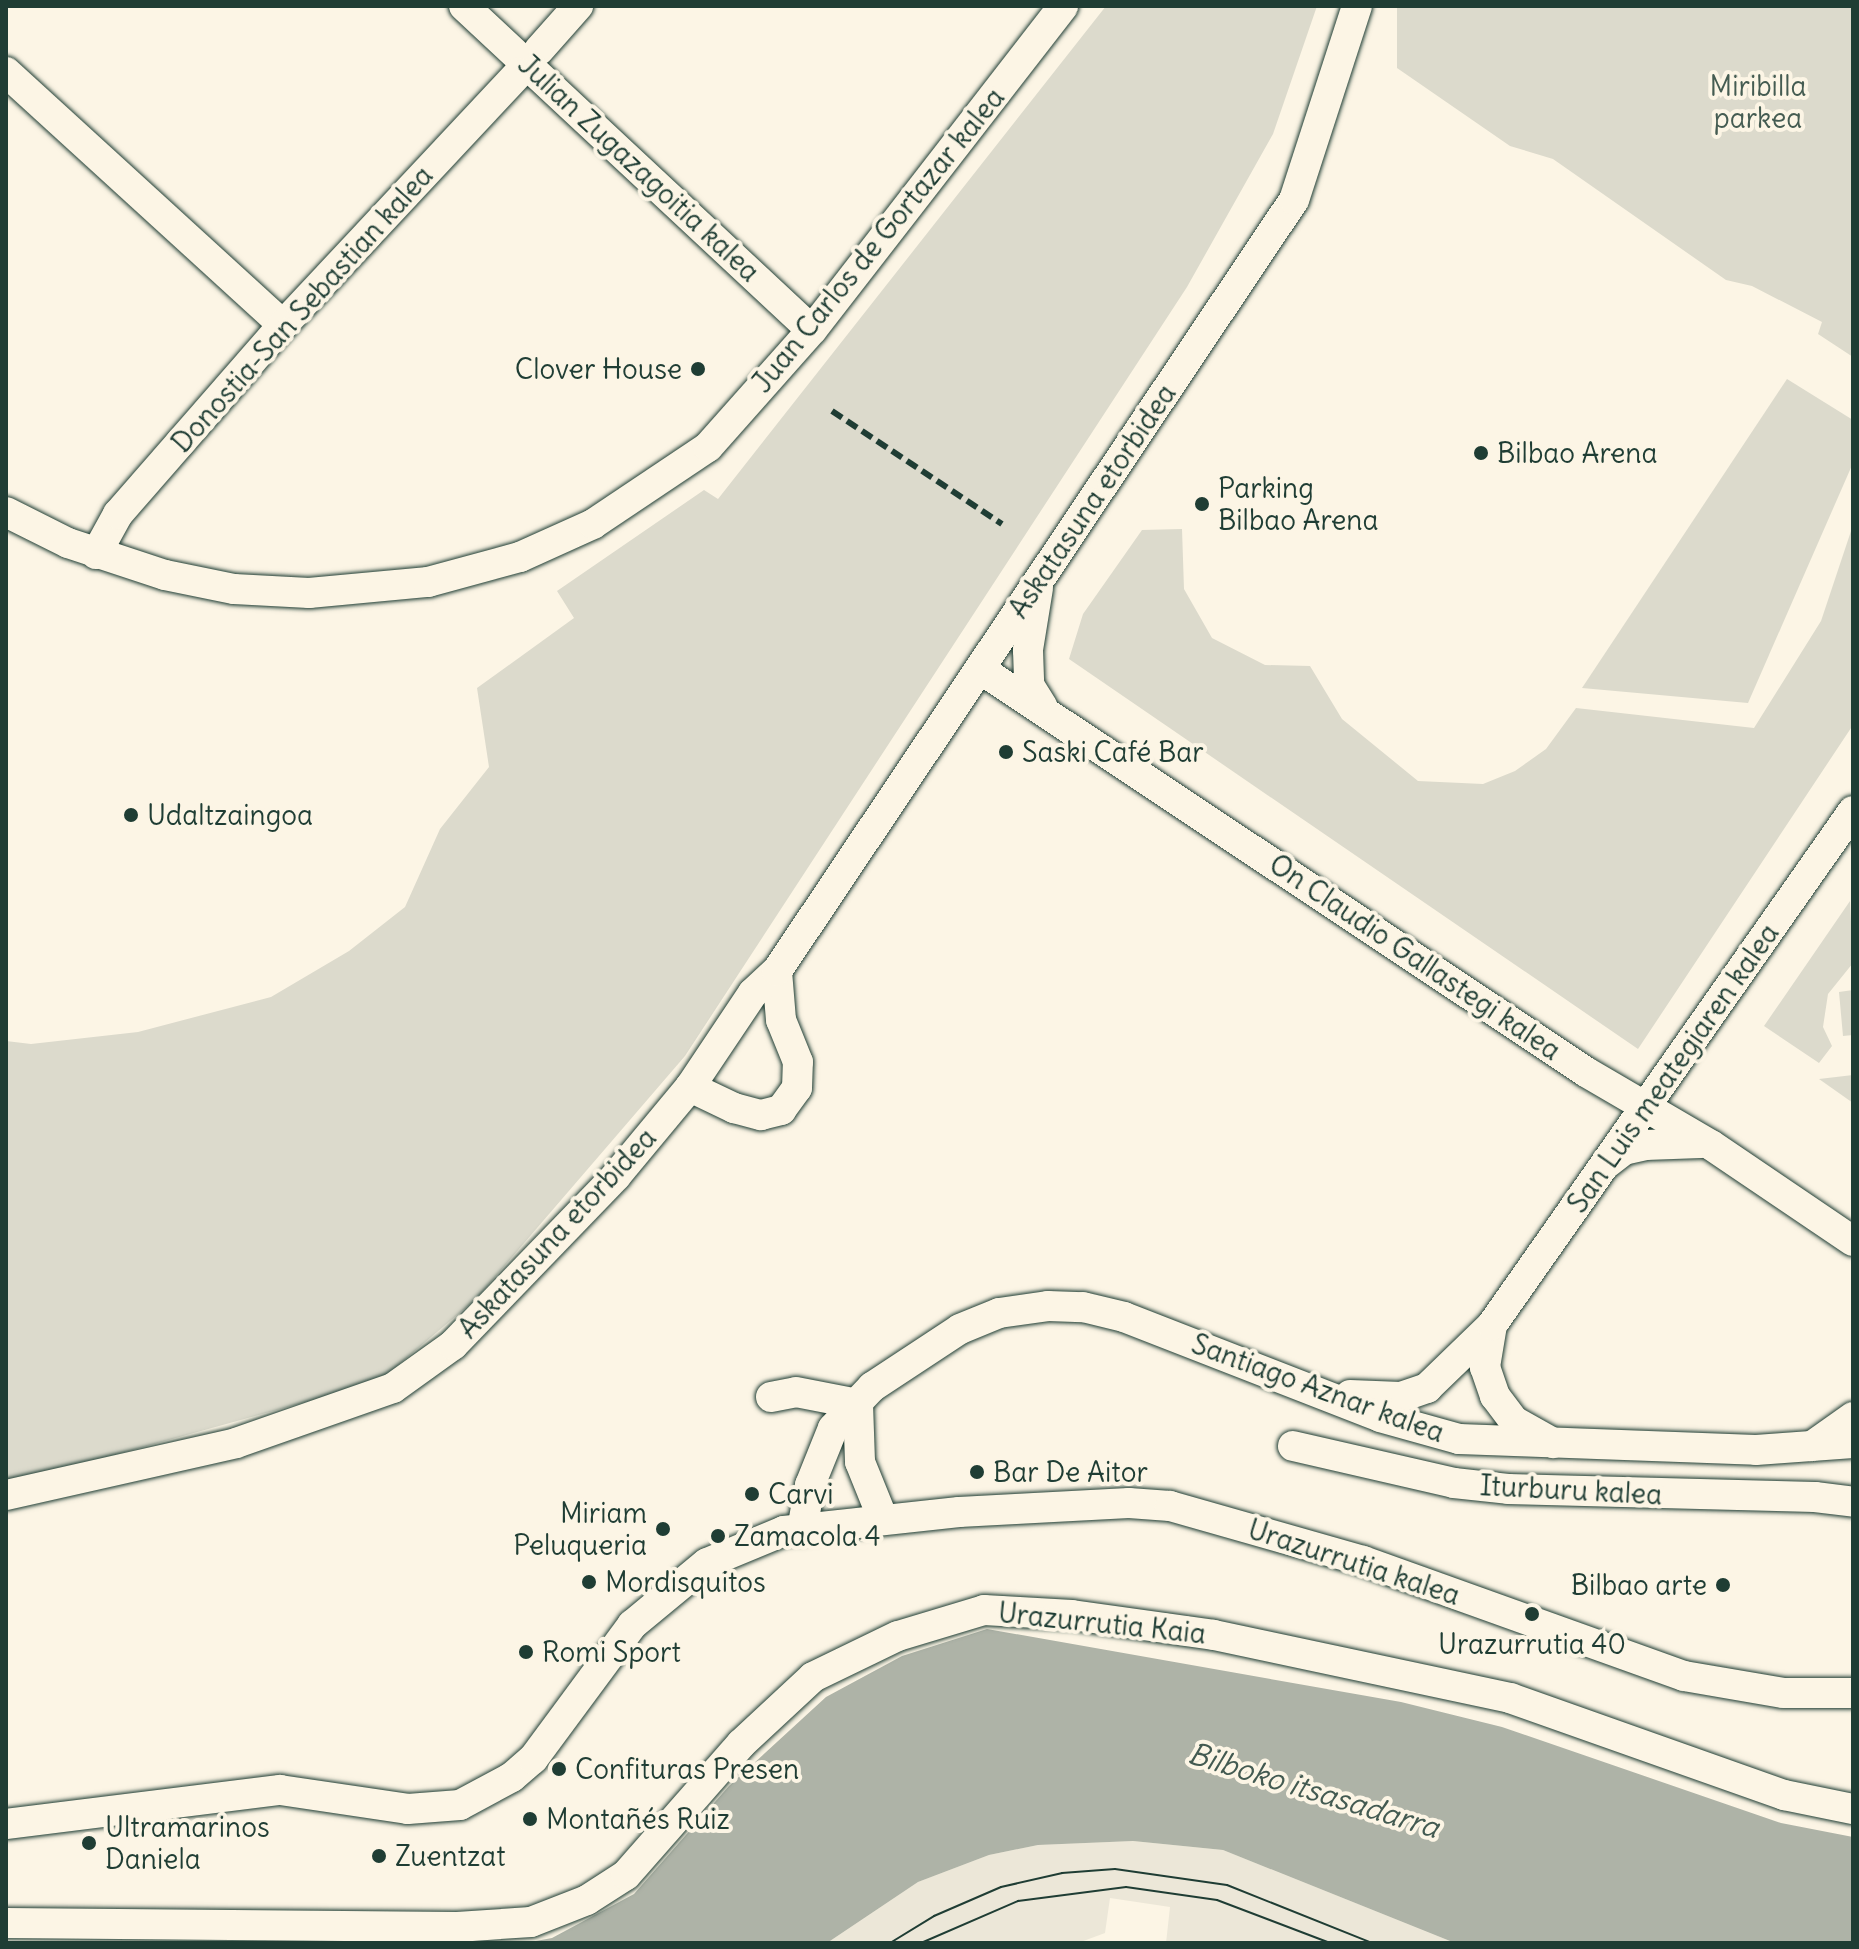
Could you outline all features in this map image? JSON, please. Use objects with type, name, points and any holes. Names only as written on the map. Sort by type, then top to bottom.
[{"type":"street","name":"Julian Zugazagoitia kalea","points":[[464,6],[812,330]]},
{"type":"street","points":[[539,50],[578,6]]},
{"type":"street","name":"Juan Carlos de Gortazar kalea","points":[[6,512],[96,554],[234,589],[309,593],[428,582],[520,557],[593,524],[708,447],[812,330],[1063,6]]},
{"type":"street","name":"Askatasuna etorbidea","points":[[6,1495],[236,1443],[329,1415],[393,1388],[453,1345],[519,1281],[690,1087],[753,993],[777,971],[1294,200],[1357,6]]},
{"type":"street","points":[[6,72],[283,325]]},
{"type":"street","name":"Donostia-San Sebastian kalea","points":[[96,554],[118,514],[283,325],[519,73]]},
{"type":"street","points":[[1039,579],[1028,650],[1029,685],[1042,706]]},
{"type":"street","name":"On Claudio Gallastegi kalea","points":[[980,669],[1042,706],[1642,1109],[1711,1145],[1853,1241]]},
{"type":"street","name":"San Luis meategiaren kalea","points":[[1322,1392],[1401,1397],[1427,1388],[1492,1325],[1853,811]]},
{"type":"street","points":[[690,1087],[761,1115],[781,1110],[797,1088],[798,1062],[781,1020],[777,971]]},
{"type":"street","points":[[1601,1168],[1624,1150],[1645,1145],[1685,1141],[1711,1145]]},
{"type":"street","name":"Santiago Aznar kalea","points":[[802,1530],[810,1485],[833,1428],[872,1387],[960,1329],[999,1313],[1048,1306],[1083,1307],[1124,1317],[1380,1417],[1459,1439],[1557,1445],[1811,1447],[1853,1443]]},
{"type":"street","name":"San Luis meategiaren kalea","points":[[1492,1325],[1485,1367],[1495,1396],[1514,1421],[1557,1445]]},
{"type":"street","points":[[771,1397],[796,1392],[858,1404],[860,1462],[883,1519]]},
{"type":"street","points":[[1811,1447],[1853,1417]]},
{"type":"street","name":"Iturburu kalea","points":[[1293,1446],[1454,1483],[1508,1489],[1853,1502]]},
{"type":"street","name":"Urazurrutia kalea","points":[[6,1824],[280,1790],[408,1809],[460,1805],[512,1777],[533,1759],[597,1668],[632,1625],[707,1563],[784,1531],[883,1519],[1129,1503],[1170,1506],[1363,1561],[1684,1676],[1783,1693],[1853,1693]]},
{"type":"street","name":"Urazurrutia Kaia","points":[[6,1923],[283,1927],[531,1922],[587,1900],[626,1875],[741,1744],[813,1677],[898,1636],[984,1610],[1072,1615],[1214,1635],[1510,1698],[1784,1795],[1853,1809]]},
{"type":"shaded area","points":[[1133,1841],[1223,1850],[1455,1943],[1166,1943],[1170,1907],[1110,1898],[1105,1933],[1078,1943],[827,1943],[918,1882],[989,1855],[1038,1845]]},
{"type":"green space","points":[[1106,6],[1317,6],[1273,134],[1187,287],[685,1056],[476,1299],[378,1382],[6,1485],[6,1041],[31,1044],[138,1032],[271,997],[349,951],[405,907],[440,829],[489,767],[477,688],[574,618],[557,591],[704,490],[718,499]]},
{"type":"green space","name":"Miribilla parkea","points":[[1397,6],[1853,6],[1853,357],[1818,334],[1822,322],[1752,286],[1726,280],[1553,159],[1510,146],[1397,68]]},
{"type":"green space","points":[[1787,379],[1853,420],[1853,463],[1748,703],[1582,688]]},
{"type":"green space","points":[[1853,525],[1853,725],[1638,1049],[1069,659],[1083,614],[1142,530],[1182,529],[1184,589],[1212,638],[1265,665],[1310,666],[1342,719],[1418,781],[1483,784],[1515,771],[1546,749],[1576,708],[1754,728],[1821,621]]},
{"type":"green space","points":[[1850,901],[1853,963],[1828,994],[1823,1027],[1832,1046],[1819,1063],[1764,1026]]},
{"type":"green space","points":[[1853,990],[1853,1035],[1843,1036],[1839,992]]},
{"type":"green space","points":[[1853,1075],[1853,1103],[1819,1079]]},
{"type":"water","name":"Bilboko itsasadarra","points":[[987,1629],[1401,1702],[1502,1727],[1781,1823],[1853,1837],[1853,1943],[1455,1943],[1223,1850],[1133,1841],[1038,1845],[989,1855],[918,1882],[827,1943],[525,1943],[552,1938],[634,1894],[729,1786],[826,1697],[902,1656]]},
{"type":"tram line","points":[[890,1943],[934,1916],[1001,1887],[1062,1873],[1115,1869],[1227,1885],[1372,1943]]},
{"type":"tram line","points":[[921,1943],[1018,1901],[1126,1887],[1217,1900],[1330,1943]]},
{"type":"railway","points":[[832,411],[1002,524]]},
{"type":"place","name":"Clover House","points":[[698,369]]},
{"type":"place","name":"Bilbao Arena","points":[[1481,453]]},
{"type":"place","name":"Parking Bilbao Arena","points":[[1202,504]]},
{"type":"place","name":"Saski Café Bar","points":[[1006,752]]},
{"type":"place","name":"Udaltzaingoa","points":[[131,815]]},
{"type":"place","name":"Bar De Aitor","points":[[977,1472]]},
{"type":"place","name":"Carvi","points":[[752,1494]]},
{"type":"place","name":"Miriam Peluqueria","points":[[663,1529]]},
{"type":"place","name":"Zamacola 4","points":[[718,1536]]},
{"type":"place","name":"Mordisquitos","points":[[589,1582]]},
{"type":"place","name":"Bilbao arte","points":[[1723,1585]]},
{"type":"place","name":"Urazurrutia 40","points":[[1532,1614]]},
{"type":"place","name":"Romi Sport","points":[[526,1652]]},
{"type":"place","name":"Confituras Presen","points":[[559,1769]]},
{"type":"place","name":"Montañés Ruiz","points":[[530,1819]]},
{"type":"place","name":"Ultramarinos Daniela","points":[[89,1843]]},
{"type":"place","name":"Zuentzat","points":[[379,1856]]}]
